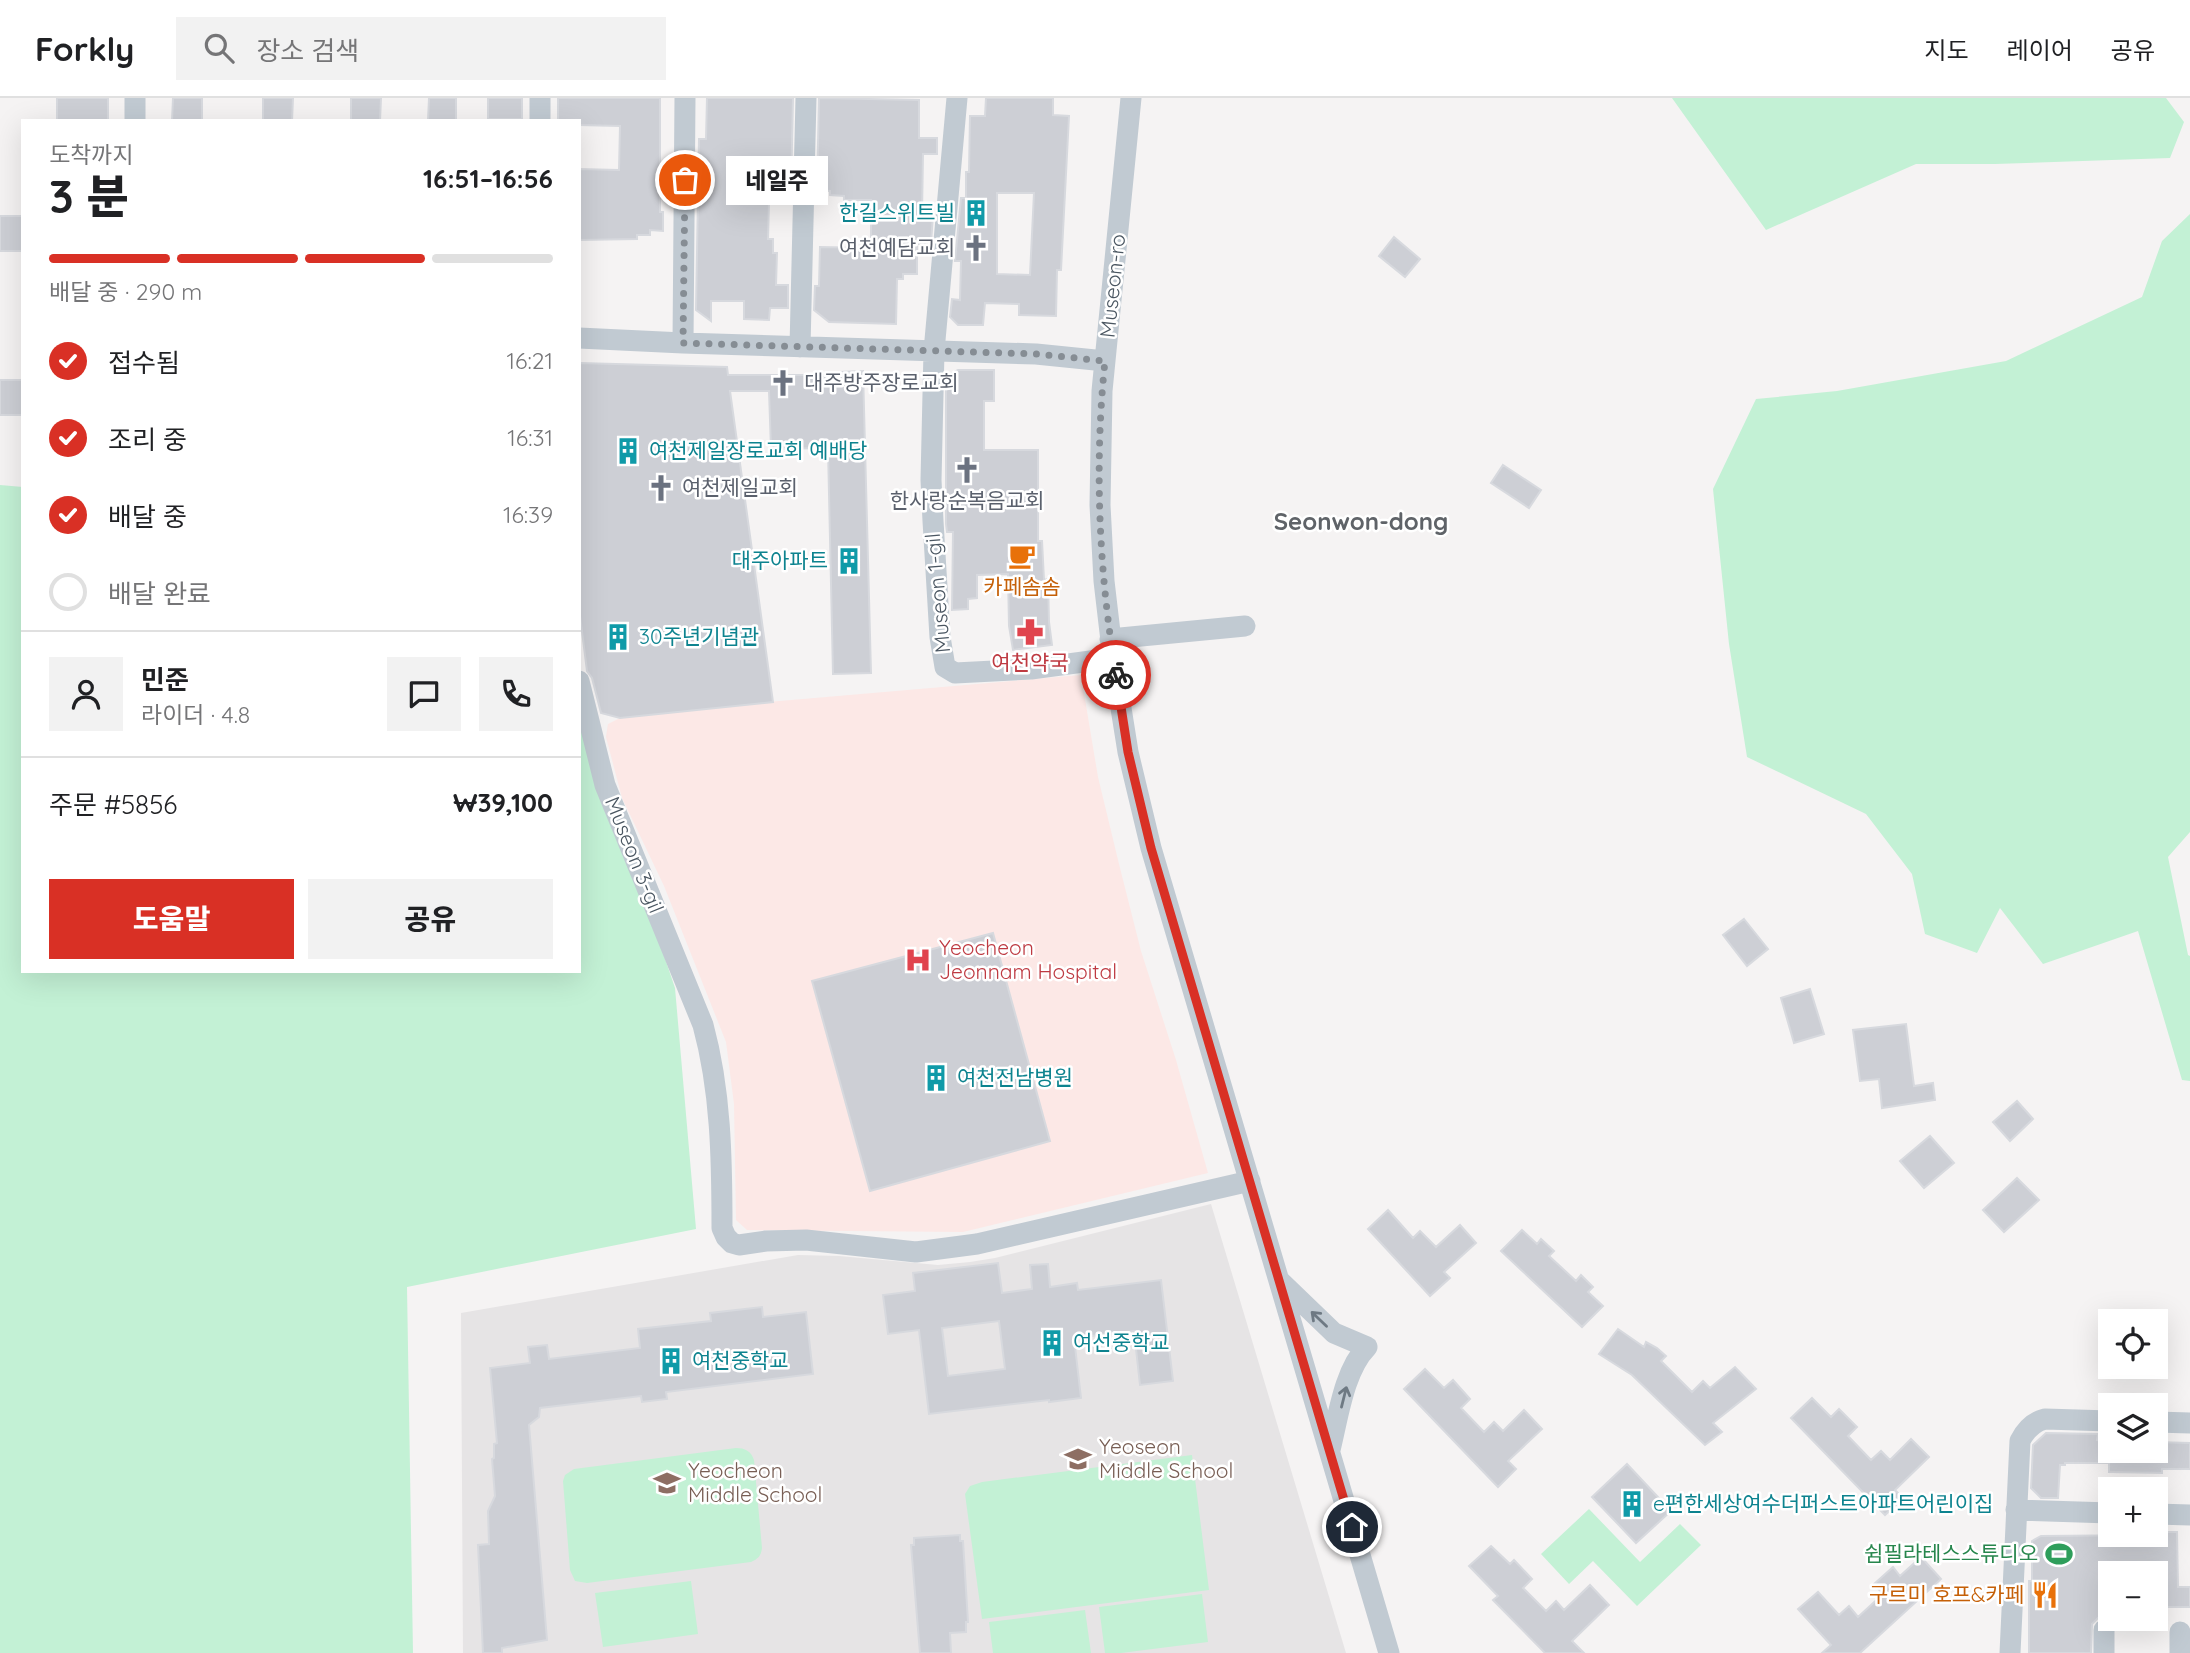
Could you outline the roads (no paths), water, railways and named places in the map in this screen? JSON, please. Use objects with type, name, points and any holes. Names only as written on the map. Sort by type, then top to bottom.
[{"type":"street","points":[[135,98],[135,119]]},
{"type":"street","points":[[540,98],[540,119]]},
{"type":"street","points":[[683,343],[685,98]]},
{"type":"street","points":[[800,347],[806,98]]},
{"type":"street","name":"Museon 1-gil","points":[[957,98],[934,351],[932,508],[940,637],[945,667],[955,673],[1031,669],[1112,648]]},
{"type":"street","name":"Museon-ro","points":[[1131,98],[1100,428],[1104,581],[1128,752],[1151,848],[1389,1653]]},
{"type":"street","points":[[581,338],[1036,354],[1105,361]]},
{"type":"street","points":[[1112,648],[1245,626]]},
{"type":"street","name":"Museon 3-gil","points":[[581,689],[604,785],[703,1025],[711,1055],[718,1102],[722,1228],[732,1243],[739,1245],[806,1240],[916,1252],[977,1244],[1250,1181]]},
{"type":"street","points":[[1279,1279],[1334,1332],[1367,1347],[1359,1355],[1352,1370],[1330,1452]]},
{"type":"street","points":[[2010,1653],[2018,1447],[2026,1430],[2039,1420],[2098,1420]]},
{"type":"street","points":[[2168,1422],[2190,1423]]},
{"type":"street","points":[[2016,1510],[2098,1513]]},
{"type":"street","points":[[2168,1514],[2190,1515]]},
{"type":"street","points":[[2104,1631],[2104,1653]]},
{"type":"place","name":"네일주","points":[[685,180]]},
{"type":"place","name":"한길스위트빌","points":[[976,213]]},
{"type":"place","name":"여천예담교회","points":[[976,248]]},
{"type":"place","name":"대주방주장로교회","points":[[783,383]]},
{"type":"place","name":"여천제일장로교회 예배당","points":[[628,451]]},
{"type":"place","name":"한사랑순복음교회","points":[[967,470]]},
{"type":"place","name":"여천제일교회","points":[[661,488]]},
{"type":"place","name":"카페솜솜","points":[[1022,556]]},
{"type":"place","name":"대주아파트","points":[[849,561]]},
{"type":"place","name":"여천약국","points":[[1030,632]]},
{"type":"place","name":"30주년기념관","points":[[618,637]]},
{"type":"place","name":"Yeocheon Jeonnam Hospital","points":[[918,960]]},
{"type":"place","name":"여천전남병원","points":[[936,1078]]},
{"type":"place","name":"여선중학교","points":[[1052,1343]]},
{"type":"place","name":"여천중학교","points":[[671,1361]]},
{"type":"place","name":"Yeoseon Middle School","points":[[1078,1459]]},
{"type":"place","name":"Yeocheon Middle School","points":[[667,1483]]},
{"type":"place","name":"e편한세상여수더퍼스트아파트어린이집","points":[[1632,1504]]},
{"type":"place","name":"쉼필라테스스튜디오","points":[[2059,1554]]},
{"type":"place","name":"구르미 호프&카페","points":[[2045,1595]]},
{"type":"district","name":"Seonwon-dong","points":[[1361,522]]}]
